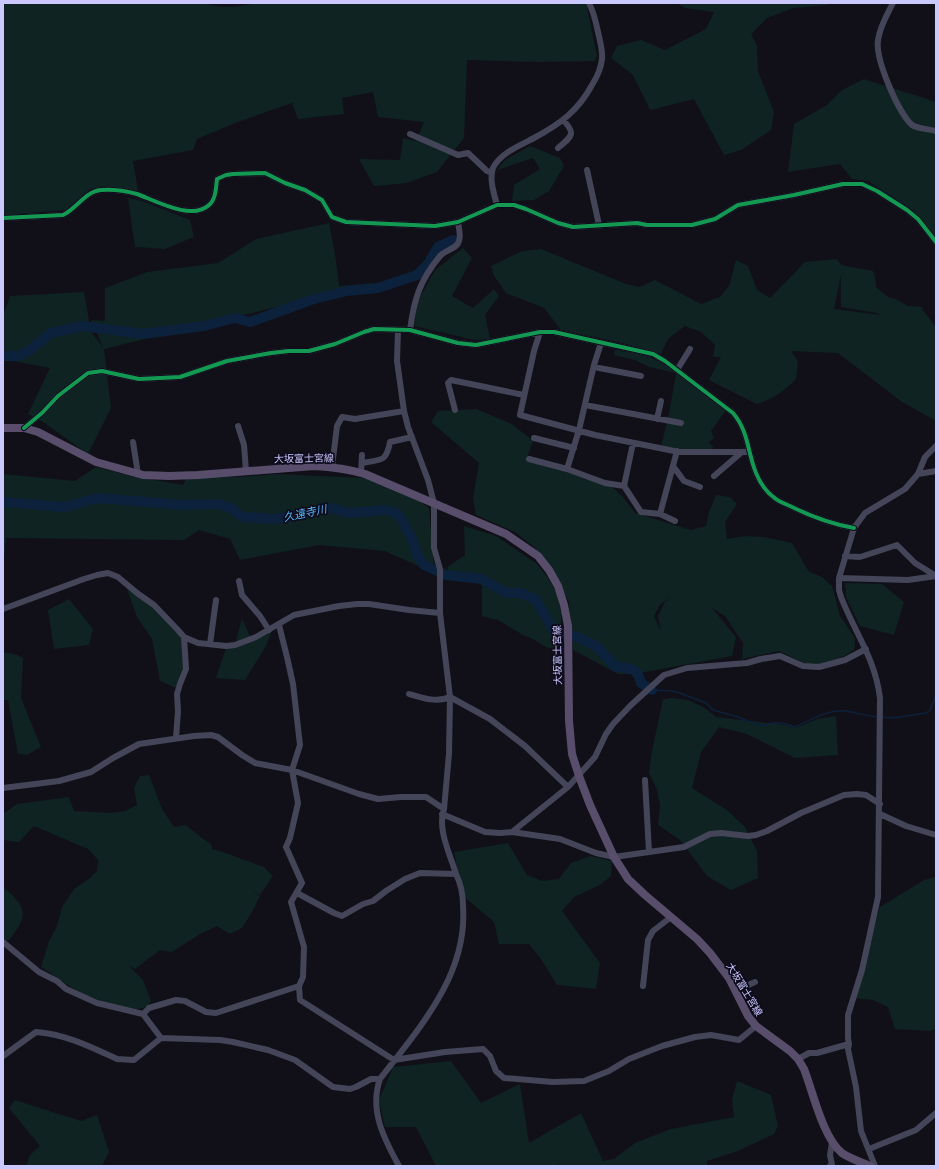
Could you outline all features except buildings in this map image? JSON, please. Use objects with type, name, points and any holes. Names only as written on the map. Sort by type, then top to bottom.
[{"type":"main road","name":"大坂富士宮線","points":[[3,428],[24,428],[38,432],[96,462],[138,474],[169,476],[314,466],[350,469],[506,534],[538,556],[549,570],[558,586],[564,605],[568,626],[568,722],[572,754],[590,805],[614,856],[628,879],[697,939],[710,953],[724,972],[748,1016],[756,1026],[790,1051],[798,1060],[804,1069],[826,1131],[832,1143],[849,1158],[870,1166]]},
{"type":"street","points":[[497,204],[492,173],[494,167],[511,151],[563,120],[573,111],[586,96],[600,70],[602,50],[594,13],[589,3]]},
{"type":"street","points":[[893,3],[882,25],[878,41],[878,52],[894,99],[904,116],[914,126],[936,131]]},
{"type":"street","points":[[558,148],[569,138],[571,134],[570,128],[563,120]]},
{"type":"street","points":[[410,134],[458,155],[468,153],[487,171],[492,173]]},
{"type":"street","points":[[587,170],[599,225]]},
{"type":"street","points":[[3,218],[63,215],[88,196],[99,190],[123,191],[181,210],[194,211],[202,209],[209,205],[212,201],[215,195],[218,179],[226,175],[255,172],[265,172],[285,183],[305,190],[322,200],[332,217],[346,222],[434,226],[458,222],[497,204],[514,205],[558,223],[573,227],[637,223],[647,225],[692,225],[715,219],[738,205],[843,184],[862,184],[877,191],[908,210],[918,219],[936,242]]},
{"type":"street","points":[[410,330],[412,310],[418,290],[441,255],[457,245],[460,240],[458,222]]},
{"type":"street","points":[[24,428],[42,413],[58,396],[88,373],[102,372],[139,379],[180,377],[227,362],[271,353],[309,351],[335,344],[374,329],[410,330],[458,343],[476,345],[540,332],[554,332],[653,354],[665,361],[733,413],[741,422],[756,474],[765,489],[776,499],[819,519],[840,526],[854,528]]},
{"type":"street","points":[[398,330],[396,361],[404,410],[428,480],[434,503],[434,548],[440,573],[440,613],[450,697],[449,754],[443,811],[444,832],[459,880],[464,920],[462,940],[449,982],[423,1023],[380,1079],[377,1088],[376,1099],[379,1124],[386,1143],[399,1166]]},
{"type":"street","points":[[540,332],[520,415],[633,443],[677,451],[749,452]]},
{"type":"street","points":[[567,469],[579,430],[601,343]]},
{"type":"street","points":[[677,370],[690,349]]},
{"type":"street","points":[[594,367],[641,376]]},
{"type":"street","points":[[455,410],[448,383],[451,380],[524,395]]},
{"type":"street","points":[[657,419],[661,401]]},
{"type":"street","points":[[585,405],[681,423]]},
{"type":"street","points":[[332,467],[337,426],[342,417],[355,418],[404,410]]},
{"type":"street","points":[[238,426],[244,445],[246,471]]},
{"type":"street","points":[[363,463],[382,460],[387,455],[390,442],[412,437]]},
{"type":"street","points":[[534,438],[574,448]]},
{"type":"street","points":[[133,442],[138,474]]},
{"type":"street","points":[[624,486],[633,443]]},
{"type":"street","points":[[875,1166],[861,1131],[856,1087],[848,1049],[848,1015],[862,970],[878,897],[881,713],[879,686],[872,662],[843,601],[839,590],[839,578],[854,528],[865,512],[905,489],[918,474],[925,457],[936,446]]},
{"type":"street","points":[[660,514],[677,451]]},
{"type":"street","points":[[714,476],[742,452]]},
{"type":"street","points":[[361,473],[363,463],[362,456]]},
{"type":"street","points":[[529,459],[567,469],[605,482],[624,486],[641,512],[660,514],[675,521]]},
{"type":"street","points":[[673,466],[684,481],[700,487]]},
{"type":"street","points":[[918,474],[936,471]]},
{"type":"street","points":[[845,556],[860,557],[897,545],[915,563],[936,576]]},
{"type":"street","points":[[3,609],[97,575],[108,573],[118,577],[137,593],[154,604],[184,637],[186,669],[177,694],[178,711],[176,738]]},
{"type":"street","points":[[839,578],[908,580],[936,576]]},
{"type":"street","points":[[239,581],[242,595],[260,616],[269,630]]},
{"type":"street","points":[[210,644],[216,600]]},
{"type":"street","points":[[184,637],[210,644],[226,646],[235,645],[256,637],[294,615],[357,604],[440,613]]},
{"type":"street","points":[[279,625],[288,657],[299,728],[300,745],[292,770],[298,803],[290,838],[286,848],[302,883],[291,902],[304,947],[303,976],[299,986],[300,1000],[394,1060],[483,1048],[490,1056],[496,1071],[504,1078],[553,1082],[584,1081],[609,1071],[629,1059],[662,1046],[695,1037],[711,1035],[739,1040],[756,1026]]},
{"type":"street","points":[[512,832],[568,787],[579,776],[595,757],[606,734],[613,724],[631,705],[664,675],[687,668],[747,663],[780,656],[802,666],[819,667],[845,660],[866,649]]},
{"type":"street","points":[[408,694],[426,699],[445,699],[450,697],[490,719],[525,746],[568,787]]},
{"type":"street","points":[[3,788],[59,780],[91,772],[139,744],[176,738],[211,735],[218,737],[242,756],[255,763],[292,770],[378,800],[401,797],[426,797],[443,811],[485,832],[500,834],[512,832],[560,839],[596,853],[614,856],[684,847],[710,834],[721,833],[748,836],[756,835],[844,795],[866,795],[880,804]]},
{"type":"street","points":[[645,780],[649,852]]},
{"type":"street","points":[[880,814],[906,826],[936,835]]},
{"type":"street","points":[[297,893],[342,916],[363,904],[373,901],[405,879],[420,873],[456,874]]},
{"type":"street","points":[[642,986],[648,940],[653,931],[671,917]]},
{"type":"street","points":[[3,942],[39,972],[57,981],[66,989],[97,1004],[143,1014],[162,1038]]},
{"type":"street","points":[[735,991],[755,982]]},
{"type":"street","points":[[143,1014],[149,1008],[176,1000],[185,1001],[206,1012],[216,1012],[299,986]]},
{"type":"street","points":[[3,1056],[36,1032],[47,1032],[81,1042],[117,1059],[124,1060],[134,1060],[162,1038],[220,1040],[268,1050],[295,1060],[333,1087],[344,1089],[356,1087],[371,1079],[380,1079]]},
{"type":"street","points":[[798,1060],[808,1053],[816,1053],[849,1044]]},
{"type":"street","points":[[869,1149],[916,1130],[936,1113]]},
{"type":"street","points":[[830,1166],[832,1165],[830,1155],[832,1143]]},
{"type":"green space","points":[[3,3],[205,3],[229,7],[253,3],[586,3],[597,56],[594,61],[539,62],[467,60],[464,138],[437,172],[407,183],[374,186],[359,159],[400,160],[403,138],[416,141],[424,122],[378,117],[373,92],[342,98],[344,114],[298,119],[292,103],[235,123],[197,139],[193,150],[133,161],[138,191],[105,186],[90,189],[65,210],[3,215]]},
{"type":"green space","points":[[677,3],[829,3],[828,5],[794,8],[767,18],[751,34],[757,46],[758,71],[774,112],[771,130],[741,150],[724,155],[694,99],[650,110],[633,75],[611,58],[617,46],[641,40],[665,50],[706,29],[714,12],[685,8]]},
{"type":"green space","points":[[864,79],[936,102],[936,236],[913,210],[868,181],[852,179],[840,164],[788,172],[794,124],[827,105],[842,90]]},
{"type":"green space","points":[[530,146],[560,158],[564,166],[549,191],[534,200],[512,201],[514,185],[540,169],[533,158],[497,170],[505,160]]},
{"type":"green space","points":[[128,198],[142,201],[190,220],[194,237],[165,249],[135,247]]},
{"type":"green space","points":[[329,223],[339,286],[376,283],[104,349],[111,408],[88,454],[43,422],[28,414],[50,368],[3,359],[3,316],[10,296],[84,292],[91,332],[103,347],[91,320],[105,321],[105,288],[147,272],[218,263],[256,239]]},
{"type":"green space","points":[[463,248],[472,258],[452,296],[473,308],[494,289],[499,296],[485,315],[490,339],[474,340],[414,326],[418,301],[435,270]]},
{"type":"green space","points":[[541,249],[626,284],[640,287],[655,280],[701,304],[720,297],[729,286],[736,260],[748,266],[757,290],[770,298],[805,262],[837,259],[841,265],[873,271],[876,287],[888,297],[898,300],[908,306],[923,307],[922,309],[936,327],[936,421],[902,402],[838,353],[791,351],[798,361],[796,379],[778,394],[757,404],[709,380],[721,357],[713,357],[715,345],[701,332],[685,326],[668,339],[661,354],[623,343],[561,330],[544,308],[506,293],[494,276],[491,266],[522,251]],"holes":[[[841,275],[841,307],[877,313],[880,315],[834,309]]]},
{"type":"green space","points":[[615,350],[641,354],[658,361],[689,381],[726,410],[711,431],[714,438],[709,442],[713,447],[712,449],[682,452],[661,446],[668,419],[676,373],[649,367],[635,360],[614,355]]},
{"type":"green space","points":[[476,409],[512,424],[533,441],[527,458],[611,486],[623,497],[635,513],[691,530],[706,526],[709,512],[716,495],[730,497],[737,504],[725,522],[727,539],[745,536],[764,537],[792,543],[809,572],[822,577],[832,586],[840,616],[855,638],[854,650],[842,657],[818,665],[806,664],[779,651],[742,659],[743,643],[725,616],[712,608],[736,637],[732,656],[634,674],[618,674],[573,650],[569,602],[552,570],[534,547],[515,532],[476,515],[473,499],[479,463],[431,422],[438,411]],"holes":[[[672,597],[665,602],[658,616],[661,632],[654,616],[660,604]]]},
{"type":"green space","points":[[96,467],[131,476],[183,485],[187,477],[241,477],[278,474],[365,478],[418,500],[429,508],[436,574],[385,551],[319,545],[240,560],[230,539],[199,530],[184,540],[6,538],[3,571],[3,474],[75,481]]},
{"type":"green space","points":[[464,526],[496,536],[537,564],[548,578],[557,594],[561,613],[561,647],[548,648],[498,620],[482,616],[482,583],[450,580],[447,567],[465,555]]},
{"type":"green space","points":[[845,583],[882,584],[904,602],[894,635],[860,626],[846,597]]},
{"type":"green space","points":[[127,589],[154,605],[183,636],[186,669],[176,688],[160,681],[152,639],[137,617]]},
{"type":"green space","points":[[69,599],[93,629],[89,645],[54,649],[48,610]]},
{"type":"green space","points":[[242,618],[251,639],[273,628],[266,646],[245,680],[216,678],[226,648],[235,645]]},
{"type":"green space","points":[[3,652],[23,658],[21,698],[41,747],[27,755],[18,754],[8,700],[3,700]]},
{"type":"green space","points":[[673,698],[688,700],[703,707],[716,717],[785,725],[796,728],[817,719],[836,716],[838,755],[795,758],[747,734],[719,727],[701,752],[692,788],[727,810],[745,827],[757,851],[758,878],[731,890],[707,876],[680,840],[658,825],[660,806],[657,789],[649,773],[663,699]]},
{"type":"green space","points":[[149,775],[162,809],[174,827],[186,825],[211,844],[213,851],[214,849],[264,867],[273,876],[260,895],[252,891],[260,896],[242,928],[230,934],[217,926],[200,934],[172,952],[160,950],[135,969],[129,966],[143,980],[151,1001],[145,1007],[134,1009],[110,1004],[82,994],[41,967],[49,941],[57,926],[62,907],[74,889],[89,879],[97,871],[98,860],[88,849],[34,826],[19,842],[3,840],[3,814],[17,804],[69,797],[74,811],[110,813],[125,811],[137,805],[134,788],[140,776]]},
{"type":"green space","points":[[508,843],[527,875],[542,881],[559,879],[571,863],[590,856],[612,861],[611,876],[600,885],[574,897],[562,911],[600,963],[596,989],[557,985],[541,959],[529,944],[499,944],[494,922],[462,895],[454,852]]},
{"type":"green space","points":[[936,877],[936,1029],[930,1031],[895,1029],[888,1007],[873,1000],[853,998],[880,907],[924,880]]},
{"type":"green space","points":[[3,887],[18,901],[23,913],[22,919],[15,933],[8,941],[3,939]]},
{"type":"green space","points":[[451,1061],[481,1103],[520,1084],[529,1143],[581,1113],[603,1161],[614,1159],[635,1143],[671,1129],[734,1117],[732,1100],[737,1081],[771,1095],[778,1126],[774,1134],[738,1151],[707,1161],[707,1166],[560,1166],[558,1164],[555,1166],[436,1166],[416,1127],[385,1127],[379,1100],[393,1067]]},
{"type":"green space","points":[[15,1100],[81,1121],[97,1115],[109,1152],[102,1166],[26,1166],[30,1155],[40,1146],[9,1108]]},
{"type":"waterway","points":[[3,356],[19,356],[31,349],[51,333],[82,326],[143,334],[204,326],[235,318],[250,322],[314,299],[347,291],[378,288],[417,275],[428,264],[438,247],[453,240]]},
{"type":"waterway","name":"久遠寺川","points":[[3,502],[65,507],[98,498],[182,505],[218,504],[231,508],[242,517],[276,519],[332,508],[348,513],[387,510],[396,513],[401,519],[412,539],[417,555],[424,565],[446,575],[481,579],[507,593],[521,593],[536,600],[554,631],[577,637],[596,646],[616,667],[629,668],[635,671],[641,683],[652,690]]},
{"type":"waterway","points":[[652,690],[680,693],[706,703],[713,710],[738,717],[758,725],[783,723],[795,727],[826,713],[839,711],[878,717]]},
{"type":"waterway","points":[[881,717],[893,718],[926,713],[930,710],[936,695]]},
{"type":"cycle path","points":[[3,218],[63,215],[91,193],[101,190],[119,190],[137,194],[164,205],[193,211],[202,209],[209,205],[213,200],[217,179],[233,174],[265,173],[285,183],[305,190],[322,200],[332,217],[346,222],[435,226],[458,222],[497,205],[514,205],[558,223],[573,227],[637,223],[647,225],[692,225],[715,219],[738,205],[843,184],[862,184],[877,191],[907,210],[918,219],[936,242]]},
{"type":"cycle path","points":[[24,428],[42,413],[58,396],[88,373],[102,371],[139,379],[180,377],[227,361],[271,353],[309,351],[335,344],[374,329],[410,330],[458,343],[476,345],[540,332],[554,332],[653,354],[665,361],[733,413],[742,427],[758,477],[764,488],[773,497],[813,516],[829,522],[854,528]]}]
